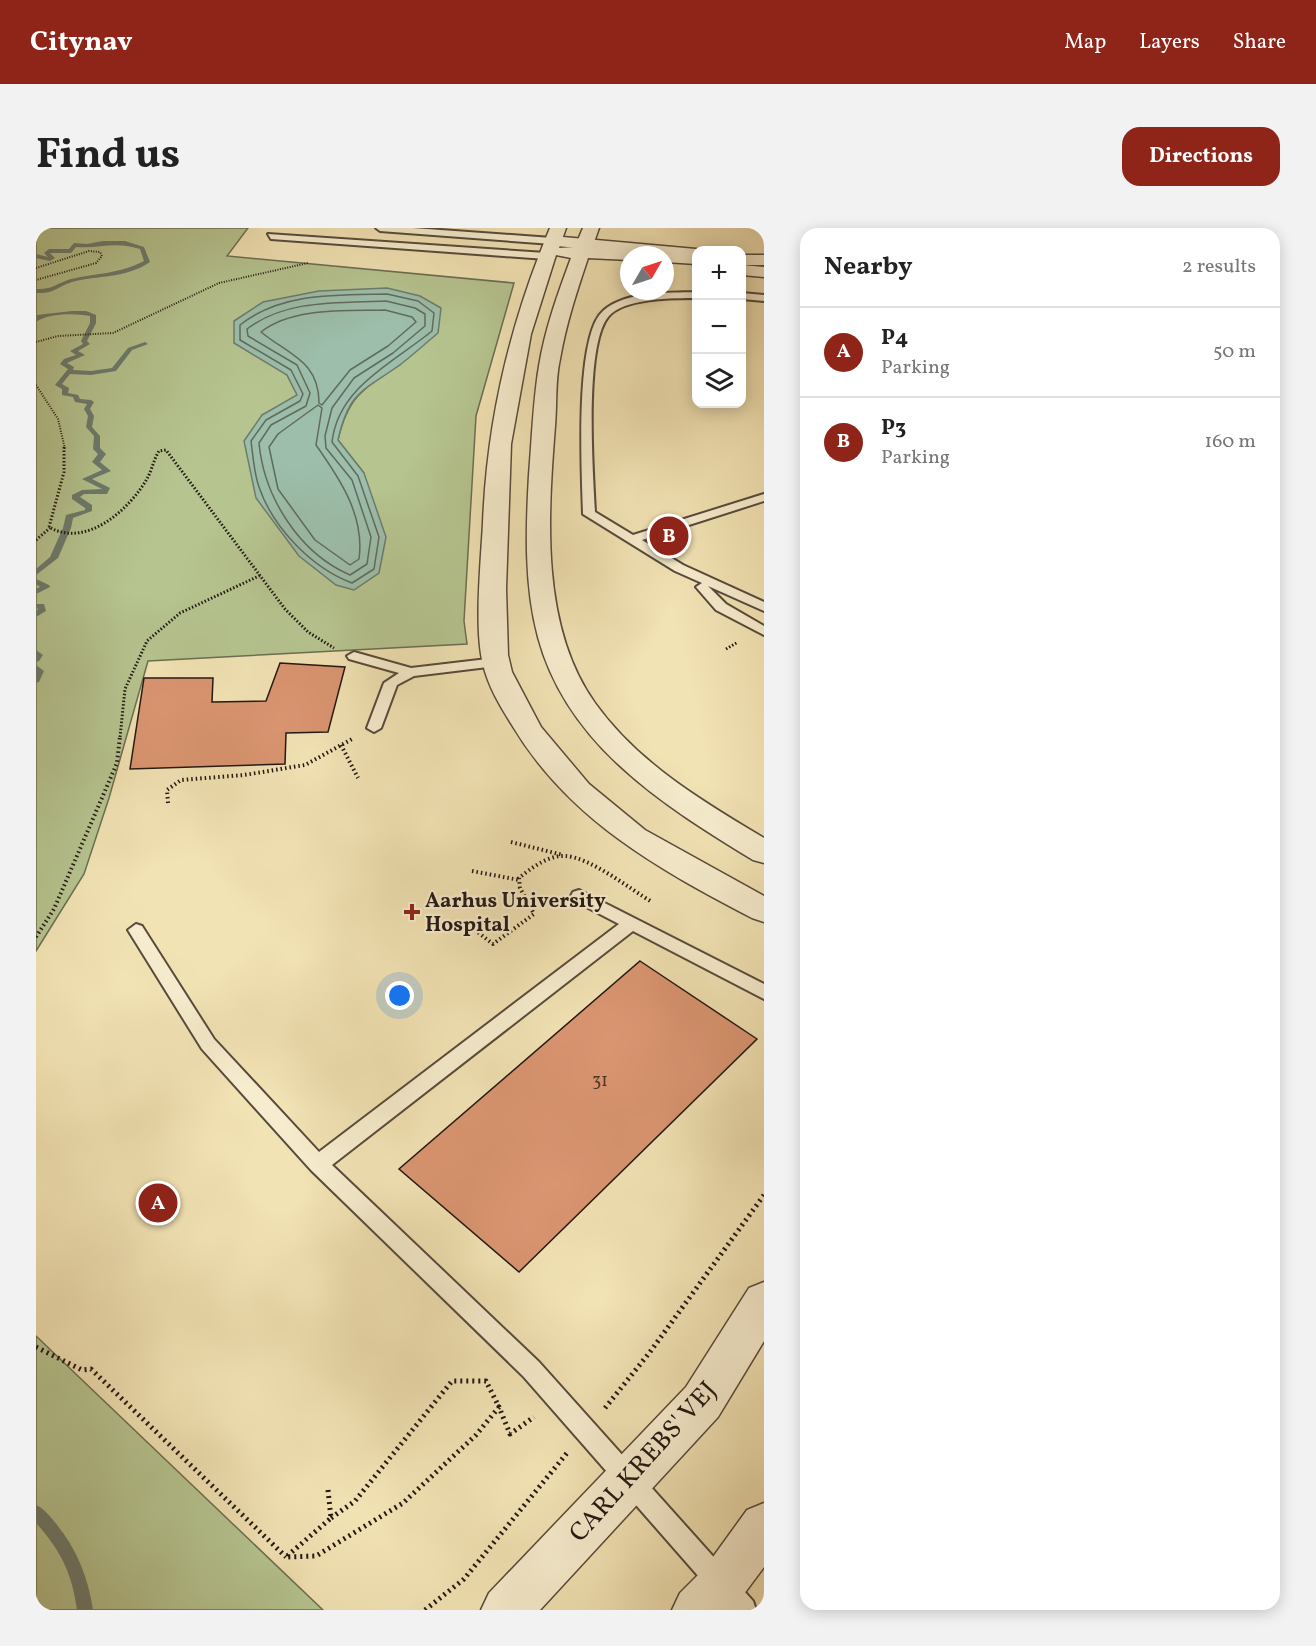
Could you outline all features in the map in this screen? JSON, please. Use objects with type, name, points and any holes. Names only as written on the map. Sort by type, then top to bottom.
[{"type":"street","points":[[692,254],[569,245],[537,278],[508,391],[496,471],[493,607],[496,662],[518,712],[546,756],[595,810],[672,862],[764,910]]},
{"type":"street","points":[[569,245],[620,253]]},
{"type":"street","points":[[569,245],[620,259]]},
{"type":"street","points":[[569,245],[567,289],[550,360],[540,512],[542,578],[548,626],[565,677],[585,710],[633,764],[695,811],[764,852]]},
{"type":"street","points":[[674,258],[692,259]]},
{"type":"street","points":[[746,263],[764,260]]},
{"type":"street","points":[[674,265],[692,267]]},
{"type":"street","points":[[746,265],[764,271]]},
{"type":"street","name":"CARL KREBS' VEJ","points":[[506,1610],[702,1402],[764,1302]]},
{"type":"street","points":[[721,1602],[764,1527]]},
{"type":"lane","points":[[380,228],[569,245]]},
{"type":"lane","points":[[271,236],[569,245]]},
{"type":"lane","points":[[692,295],[629,302],[612,309],[598,324],[591,366],[587,416],[589,514],[764,619]]},
{"type":"lane","points":[[746,296],[764,298]]},
{"type":"lane","points":[[631,540],[764,497]]},
{"type":"lane","points":[[707,584],[764,598]]},
{"type":"lane","points":[[707,584],[764,607]]},
{"type":"lane","points":[[707,584],[721,607],[764,631]]},
{"type":"lane","points":[[354,656],[411,672]]},
{"type":"lane","points":[[374,728],[391,683],[411,672],[496,662]]},
{"type":"lane","points":[[579,896],[764,992]]},
{"type":"lane","points":[[318,1164],[631,924]]},
{"type":"lane","points":[[136,930],[208,1044],[318,1164],[531,1369],[630,1479],[721,1602]]},
{"type":"path","points":[[36,268],[89,251],[100,252],[102,256],[96,263],[36,280]]},
{"type":"path","points":[[36,342],[58,336],[93,336],[125,330],[219,284],[314,262]]},
{"type":"path","points":[[36,385],[55,410],[63,434],[62,484],[50,528],[36,540]]},
{"type":"path","points":[[50,528],[57,532],[92,532],[116,515],[135,497],[149,475],[159,451],[166,450],[285,609],[308,632],[341,652],[354,656]]},
{"type":"path","points":[[36,938],[54,909],[117,763],[125,689],[147,641],[180,613],[261,575]]},
{"type":"path","points":[[168,803],[167,790],[181,780],[244,775],[305,765],[374,728]]},
{"type":"path","points":[[341,745],[358,778]]},
{"type":"path","points":[[511,842],[565,856]]},
{"type":"path","points":[[472,871],[519,880]]},
{"type":"path","points":[[36,1347],[82,1370],[91,1369],[286,1557],[316,1556],[403,1503],[476,1435],[500,1407]]},
{"type":"path","points":[[286,1557],[331,1518],[356,1501],[452,1381],[486,1381],[500,1407],[510,1434],[559,1400]]},
{"type":"path","points":[[328,1490],[331,1518]]},
{"type":"green space","points":[[36,228],[248,228],[227,256],[514,283],[476,416],[464,621],[467,644],[148,661],[109,798],[84,874],[36,951]],"holes":[[[401,364],[359,395],[342,425],[338,440],[364,473],[262,415],[298,396],[287,375]]]},
{"type":"green space","points":[[36,1336],[323,1610],[36,1610]]},
{"type":"water","points":[[387,288],[420,296],[441,308],[438,333],[401,364],[360,393],[347,411],[342,423],[338,440],[364,473],[386,537],[379,573],[354,590],[336,585],[299,556],[256,498],[244,441],[262,415],[297,395],[287,375],[234,343],[234,321],[263,302],[319,291]]},
{"type":"building","points":[[280,663],[345,667],[328,732],[286,733],[285,764],[130,769],[144,678],[213,678],[212,702],[266,701]]},
{"type":"building","points":[[640,961],[757,1039],[519,1272],[399,1169]]},
{"type":"waterway","points":[[36,256],[50,259],[52,258],[47,253],[49,251],[71,251],[74,245],[125,243],[142,248],[147,262],[120,273],[69,281],[54,290],[36,291]]},
{"type":"waterway","points":[[36,320],[39,316],[65,313],[79,312],[93,315],[93,323],[84,341],[87,344],[73,351],[82,355],[66,360],[63,364],[72,368],[58,385],[66,388],[64,394],[76,396],[77,401],[91,402],[87,409],[91,416],[89,427],[97,436],[96,449],[102,454],[96,462],[107,471],[86,479],[106,488],[104,492],[82,492],[75,497],[89,507],[88,511],[69,517],[67,528],[54,558],[36,573]]},
{"type":"waterway","points":[[69,372],[91,373],[114,370],[130,349],[145,344]]},
{"type":"waterway","points":[[36,581],[46,587],[36,592]]},
{"type":"waterway","points":[[36,606],[41,606],[42,611],[36,615]]},
{"type":"waterway","points":[[36,653],[39,655],[36,659]]},
{"type":"waterway","points":[[36,668],[40,671],[36,680]]},
{"type":"waterway","points":[[36,1512],[70,1556],[83,1594],[85,1610]]},
{"type":"place","name":"P3","points":[[669,536]]},
{"type":"place","name":"Aarhus University Hospital","points":[[412,912]]},
{"type":"place","name":"P4","points":[[158,1203]]}]
